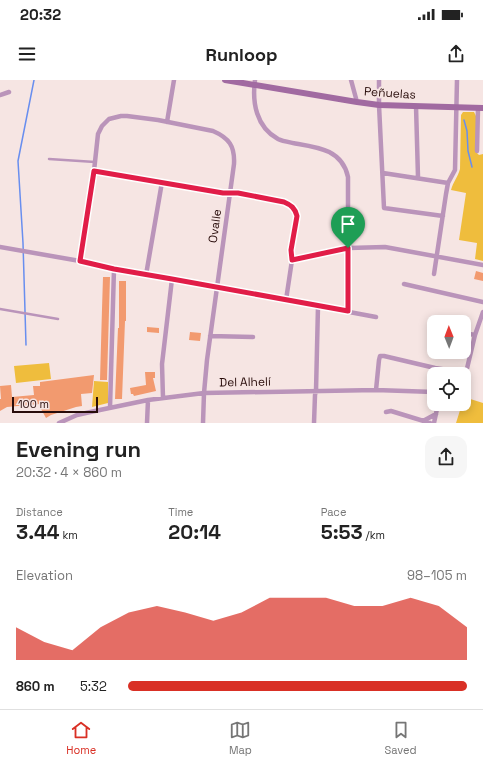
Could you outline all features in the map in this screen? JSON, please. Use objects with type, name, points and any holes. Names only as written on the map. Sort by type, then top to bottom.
[{"type":"street","points":[[167,122],[174,80]]},
{"type":"street","name":"Peñuelas","points":[[226,80],[255,82],[379,105],[481,108]]},
{"type":"street","points":[[351,80],[357,102]]},
{"type":"street","points":[[379,80],[384,208],[443,216]]},
{"type":"street","points":[[434,274],[448,183],[454,170],[457,80]]},
{"type":"street","points":[[255,82],[255,107],[257,116],[263,126],[271,134],[279,139],[329,151],[337,156],[347,170],[348,311]]},
{"type":"street","points":[[0,95],[9,92]]},
{"type":"street","points":[[416,106],[418,177]]},
{"type":"street","points":[[477,152],[481,108]]},
{"type":"street","name":"Ovalle","points":[[80,261],[94,171],[98,134],[102,126],[109,119],[127,116],[167,122],[213,132],[219,134],[228,141],[234,158],[210,336],[204,393],[203,423]]},
{"type":"street","points":[[94,171],[223,193],[238,193],[284,202],[293,207],[297,216],[291,250],[292,260],[286,300]]},
{"type":"street","points":[[383,173],[418,177],[448,183]]},
{"type":"street","points":[[146,275],[162,182]]},
{"type":"street","points":[[0,247],[376,317]]},
{"type":"street","points":[[292,260],[348,248],[385,247],[483,265]]},
{"type":"street","points":[[110,408],[114,269]]},
{"type":"street","points":[[163,398],[162,364],[172,279]]},
{"type":"street","points":[[404,284],[483,302]]},
{"type":"street","points":[[314,423],[318,306]]},
{"type":"street","points":[[467,367],[475,335],[483,312]]},
{"type":"street","points":[[471,334],[475,335]]},
{"type":"street","points":[[210,336],[253,337]]},
{"type":"street","points":[[376,390],[380,356],[431,367]]},
{"type":"street","name":"Del Alhelí","points":[[59,423],[77,415],[148,400],[204,393],[376,390],[427,392]]},
{"type":"street","points":[[147,423],[148,400]]},
{"type":"street","points":[[386,412],[391,411],[430,423]]},
{"type":"street","points":[[434,423],[437,411]]},
{"type":"street","points":[[423,421],[436,414]]},
{"type":"lane","points":[[49,159],[95,162]]},
{"type":"lane","points":[[0,309],[58,319]]},
{"type":"shaded area","points":[[463,112],[474,112],[476,116],[476,152],[479,155],[483,154],[483,261],[475,259],[477,243],[459,240],[466,193],[451,190],[460,169],[461,115]]},
{"type":"shaded area","points":[[49,363],[51,379],[16,383],[14,366]]},
{"type":"shaded area","points":[[94,381],[108,382],[108,403],[92,407]]},
{"type":"shaded area","points":[[471,399],[483,403],[483,423],[456,423],[460,411],[471,411]]},
{"type":"building","points":[[476,271],[483,273],[483,281],[474,279]]},
{"type":"building","points":[[103,277],[110,277],[107,380],[100,380]]},
{"type":"building","points":[[119,281],[126,281],[126,321],[122,399],[115,399],[119,328]]},
{"type":"building","points":[[147,327],[159,328],[159,333],[147,332]]},
{"type":"building","points":[[190,332],[201,333],[200,341],[189,340]]},
{"type":"building","points":[[145,372],[155,372],[155,378],[153,378],[156,391],[134,396],[131,394],[130,388],[146,385]]},
{"type":"building","points":[[94,375],[92,393],[81,394],[82,406],[51,415],[46,418],[40,404],[7,407],[0,411],[0,386],[11,385],[12,397],[34,395],[33,386],[40,386],[40,382]]},
{"type":"waterway","points":[[26,345],[23,243],[18,161],[34,80]]},
{"type":"waterway","points":[[464,120],[467,131],[468,151],[472,167]]},
{"type":"route","points":[[94,171],[223,193],[238,193],[289,204],[293,207],[297,216],[297,224],[291,250],[292,260],[348,248],[348,311],[146,275],[80,261],[94,171]]}]
